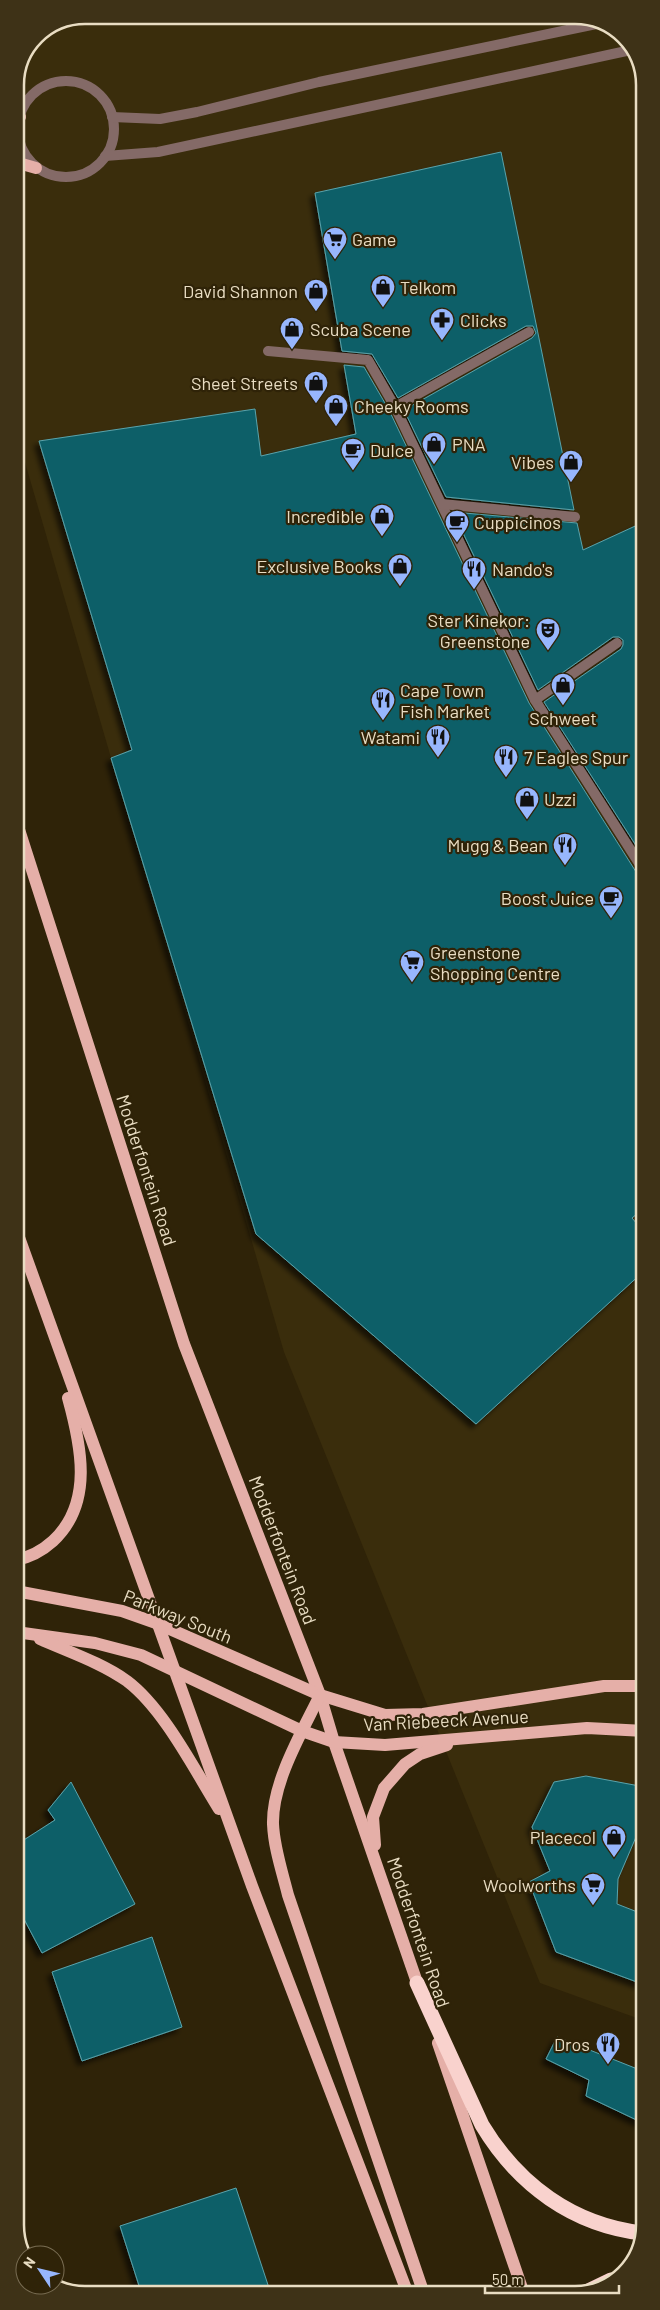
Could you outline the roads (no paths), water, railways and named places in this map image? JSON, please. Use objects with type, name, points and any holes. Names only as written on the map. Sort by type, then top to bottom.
[{"type":"highway","points":[[417,1983],[482,2125],[510,2164],[553,2201],[580,2217],[606,2226],[636,2232]]},
{"type":"main road","points":[[24,165],[36,168]]},
{"type":"main road","name":"Modderfontein Road","points":[[24,843],[184,1344],[320,1695],[334,1742],[521,2286]]},
{"type":"main road","points":[[24,1252],[232,1830],[405,2286]]},
{"type":"main road","points":[[24,1558],[36,1554],[52,1542],[65,1527],[77,1500],[82,1469],[73,1417],[30,1269]]},
{"type":"main road","name":"Parkway South","points":[[24,1592],[103,1606],[156,1623],[320,1695]]},
{"type":"main road","points":[[24,1634],[32,1635],[110,1671],[146,1697],[162,1718],[232,1830]]},
{"type":"main road","name":"Van Riebeeck Avenue","points":[[32,1635],[95,1643],[140,1655],[302,1731],[334,1742],[385,1745],[587,1728],[636,1731]]},
{"type":"main road","name":"Van Riebeeck Avenue","points":[[320,1695],[385,1715],[406,1716],[596,1687],[636,1686]]},
{"type":"main road","points":[[320,1695],[282,1776],[273,1821],[274,1842],[300,1931],[421,2286]]},
{"type":"main road","points":[[376,1862],[373,1817],[384,1788],[405,1764],[420,1754],[468,1737]]},
{"type":"street","points":[[112,117],[160,119],[197,112],[319,82],[589,26]]},
{"type":"street","points":[[104,156],[158,152],[626,51]]},
{"type":"street","points":[[24,105],[31,96],[44,87],[58,82],[73,82],[88,86],[100,95],[109,107],[112,117],[113,137],[98,166],[84,174],[67,178],[51,175],[36,168],[24,153]]},
{"type":"street","points":[[395,406],[528,332]]},
{"type":"street","points":[[268,351],[368,360],[395,406],[535,700],[636,858]]},
{"type":"street","points":[[442,504],[575,517]]},
{"type":"street","points":[[535,700],[617,643]]},
{"type":"place","name":"Game","points":[[335,260]]},
{"type":"place","name":"Telkom","points":[[383,308]]},
{"type":"place","name":"David Shannon","points":[[316,312]]},
{"type":"place","name":"Clicks","points":[[442,341]]},
{"type":"place","name":"Scuba Scene","points":[[292,350]]},
{"type":"place","name":"Sheet Streets","points":[[316,404]]},
{"type":"place","name":"Cheeky Rooms","points":[[336,427]]},
{"type":"place","name":"PNA","points":[[434,465]]},
{"type":"place","name":"Dulce","points":[[353,471]]},
{"type":"place","name":"Vibes","points":[[571,483]]},
{"type":"place","name":"Incredible","points":[[382,537]]},
{"type":"place","name":"Cuppicinos","points":[[457,543]]},
{"type":"place","name":"Exclusive Books","points":[[400,587]]},
{"type":"place","name":"Nando's","points":[[474,590]]},
{"type":"place","name":"Ster Kinekor: Greenstone","points":[[548,651]]},
{"type":"place","name":"Schweet","points":[[563,706]]},
{"type":"place","name":"Cape Town Fish Market","points":[[383,721]]},
{"type":"place","name":"Watami","points":[[438,758]]},
{"type":"place","name":"7 Eagles Spur","points":[[506,778]]},
{"type":"place","name":"Uzzi","points":[[527,820]]},
{"type":"place","name":"Mugg & Bean","points":[[565,866]]},
{"type":"place","name":"Boost Juice","points":[[611,919]]},
{"type":"place","name":"Greenstone Shopping Centre","points":[[412,983]]},
{"type":"place","name":"Placecol","points":[[614,1858]]},
{"type":"place","name":"Woolworths","points":[[593,1906]]},
{"type":"place","name":"Dros","points":[[608,2065]]}]
